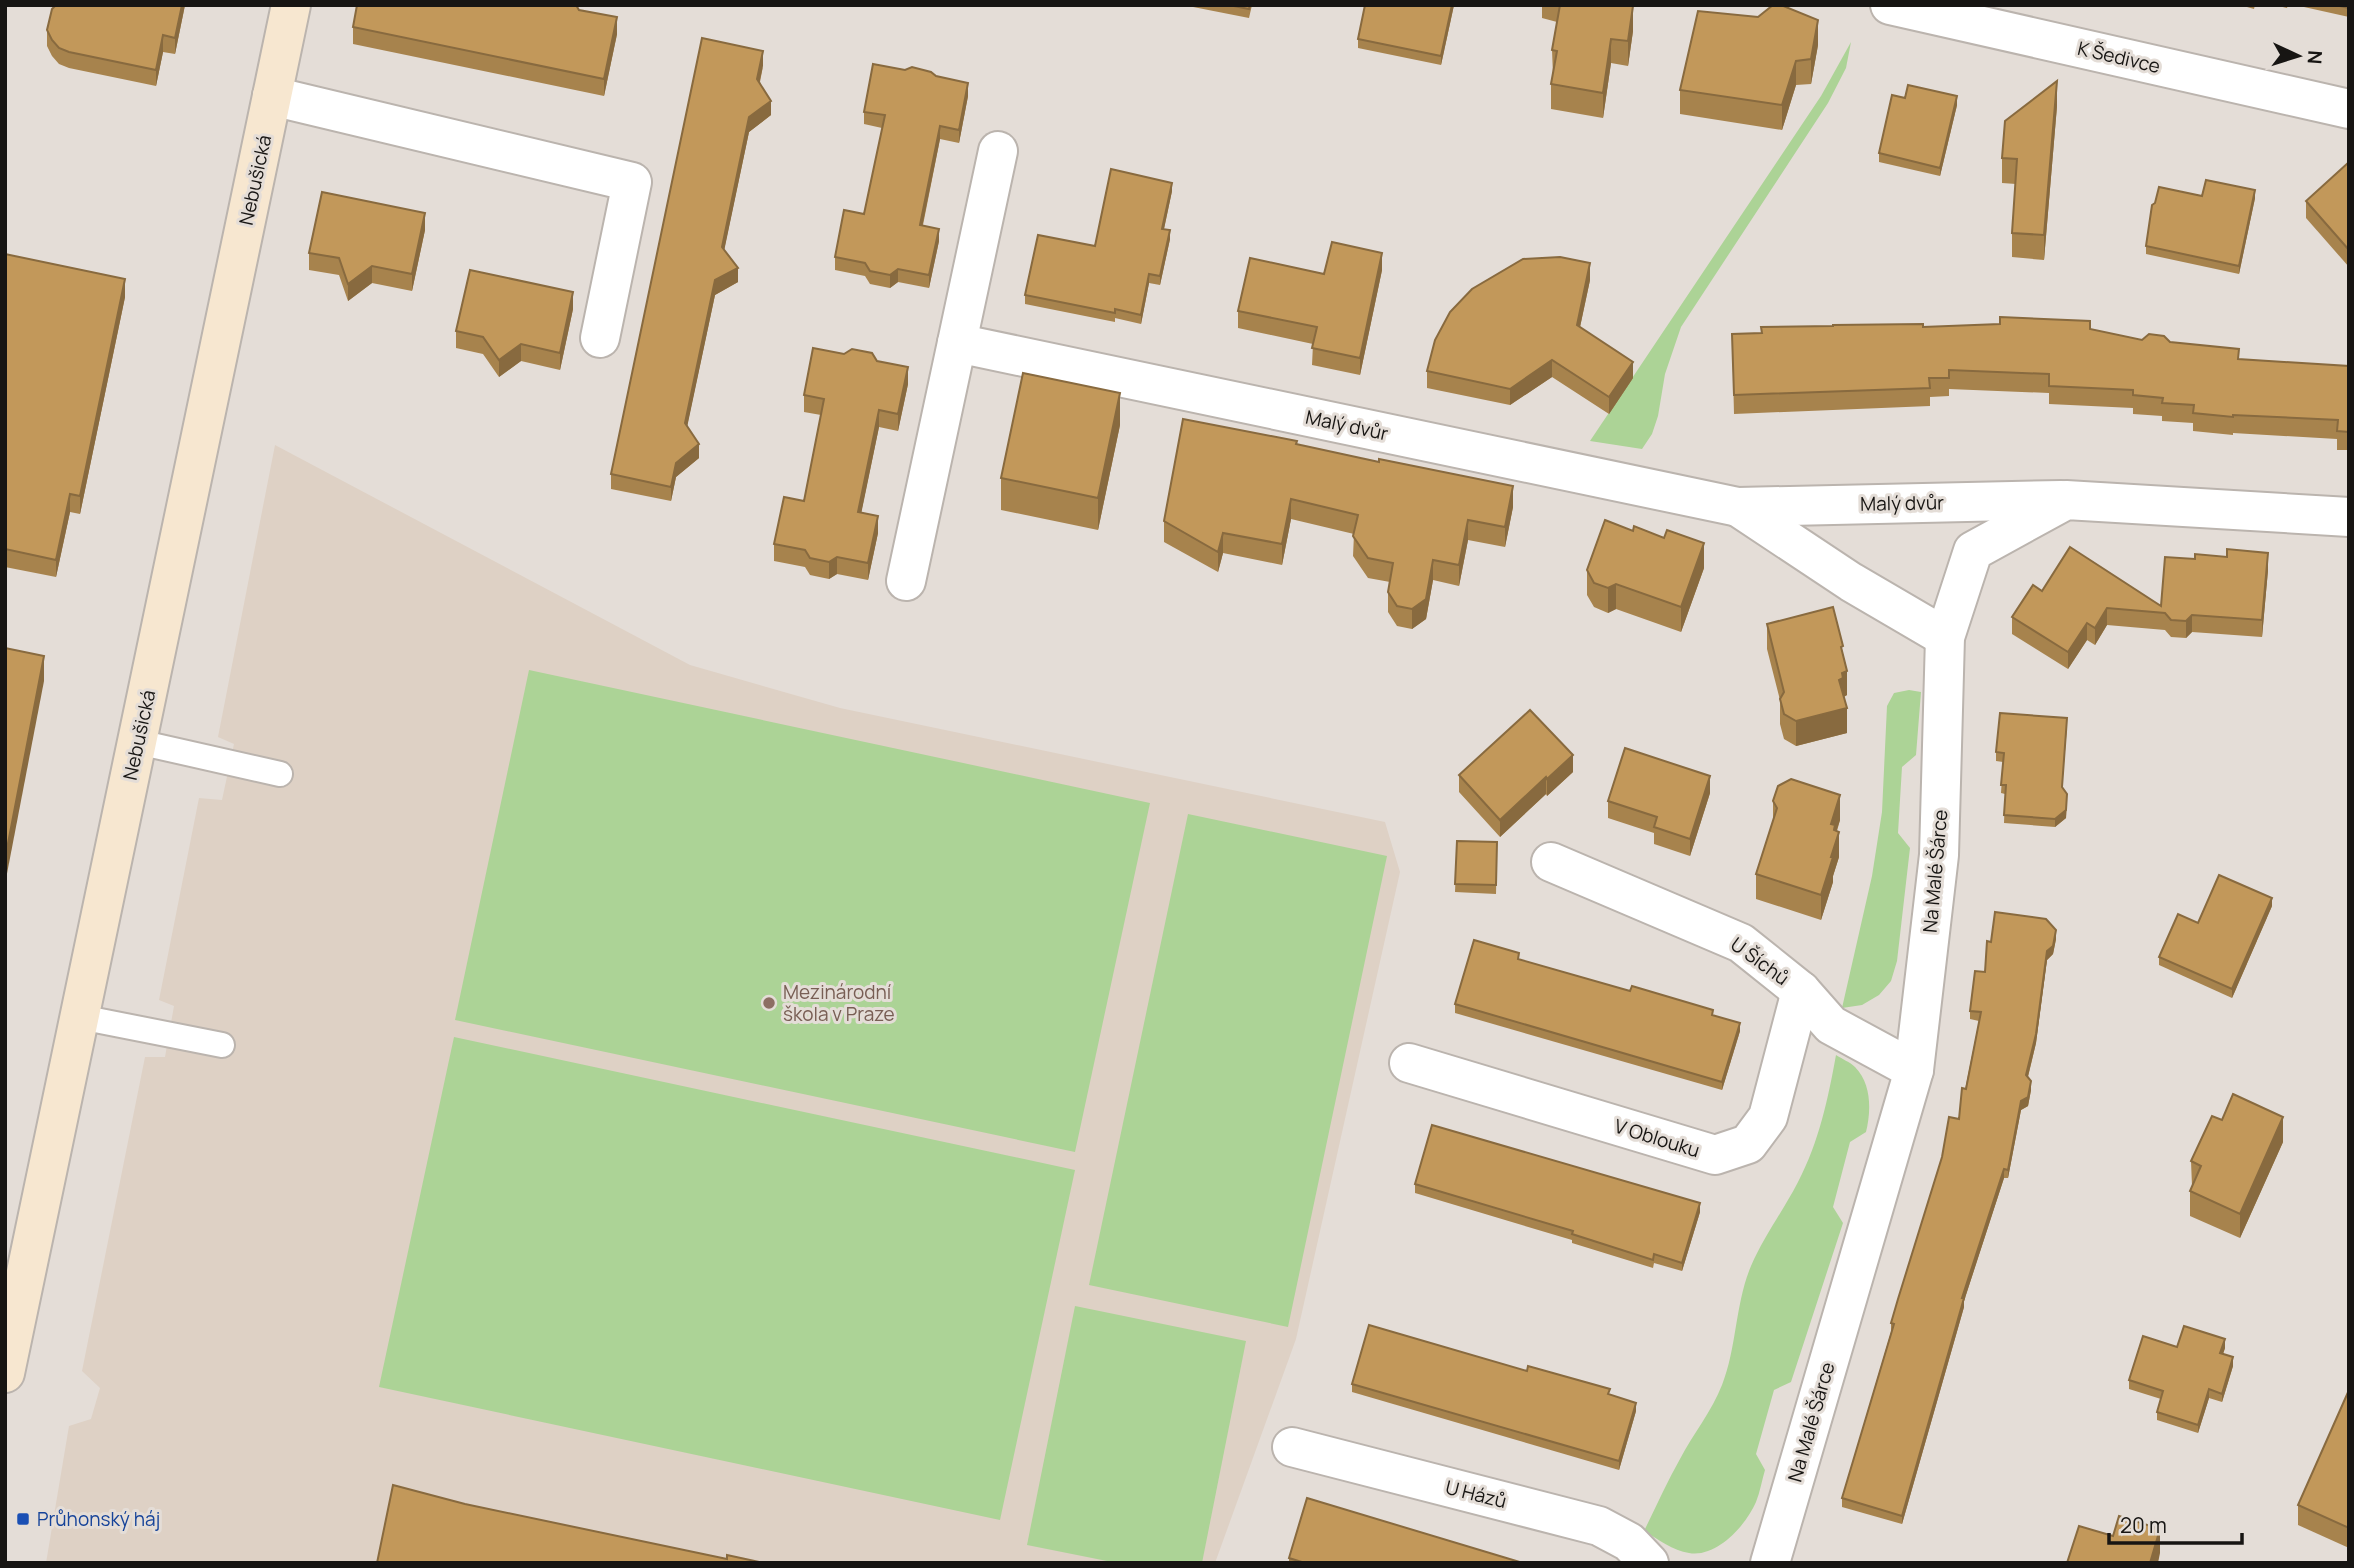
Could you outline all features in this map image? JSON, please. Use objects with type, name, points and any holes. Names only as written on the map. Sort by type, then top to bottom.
[{"type":"street","name":"Nebušická","points":[[5,1373],[291,5]]},
{"type":"street","name":"K Šedivce","points":[[1890,5],[2349,109]]},
{"type":"street","points":[[272,96],[632,182],[600,338]]},
{"type":"street","points":[[906,581],[998,151]]},
{"type":"street","name":"Malý dvůr","points":[[957,343],[1738,507],[2066,500]]},
{"type":"street","points":[[2066,500],[2349,517]]},
{"type":"street","name":"Na Malé Šárce","points":[[1770,1563],[1914,1070],[1939,855],[1945,637],[1973,551],[2066,500]]},
{"type":"street","name":"Malý dvůr","points":[[1738,507],[1851,582],[1945,637]]},
{"type":"street","name":"U Šíchů","points":[[1551,862],[1741,943],[1801,991],[1830,1025],[1914,1070]]},
{"type":"street","name":"V Oblouku","points":[[1409,1063],[1715,1155],[1748,1144],[1768,1117],[1801,991]]},
{"type":"street","name":"U Házů","points":[[1292,1447],[1599,1525],[1629,1542],[1649,1563]]},
{"type":"lane","points":[[138,742],[280,774]]},
{"type":"lane","points":[[80,1017],[222,1045]]},
{"type":"shaded area","name":"Mezinárodní škola v Praze","points":[[275,445],[690,665],[840,708],[1385,822],[1400,872],[1296,1339],[1215,1563],[46,1563],[69,1426],[91,1419],[100,1388],[82,1371],[145,1057],[165,1057],[174,1006],[159,1000],[199,798],[222,800],[234,744],[218,737]]},
{"type":"green space","points":[[1851,42],[1846,68],[1828,103],[1681,327],[1665,374],[1652,434],[1642,449],[1590,441],[1821,96]]},
{"type":"green space","points":[[529,670],[1150,803],[1075,1152],[455,1020]]},
{"type":"green space","points":[[1909,690],[1921,692],[1916,755],[1902,767],[1898,833],[1910,848],[1897,961],[1891,981],[1879,995],[1862,1005],[1842,1008],[1872,876],[1882,812],[1887,706],[1894,693]]},
{"type":"green space","points":[[1188,814],[1387,856],[1288,1327],[1089,1285]]},
{"type":"green space","points":[[454,1037],[1075,1170],[1000,1520],[379,1387]]},
{"type":"green space","points":[[1836,1055],[1853,1065],[1861,1074],[1869,1107],[1866,1132],[1850,1142],[1833,1207],[1843,1223],[1791,1382],[1774,1390],[1756,1454],[1765,1470],[1756,1502],[1738,1530],[1720,1545],[1700,1553],[1683,1552],[1644,1531],[1675,1468],[1722,1385],[1731,1356],[1746,1280],[1756,1255],[1798,1182],[1812,1151],[1826,1104]]},
{"type":"green space","points":[[1075,1306],[1246,1341],[1202,1563],[1117,1563],[1027,1545]]},
{"type":"building","points":[[56,5],[182,5],[175,38],[163,35],[156,70],[59,48],[47,30],[52,9]]},
{"type":"building","points":[[357,5],[576,5],[579,10],[617,17],[604,79],[353,27]]},
{"type":"building","points":[[1229,5],[1250,5],[1249,9]]},
{"type":"building","points":[[1365,5],[1452,5],[1441,56],[1358,39]]},
{"type":"building","points":[[1560,5],[1633,6],[1628,41],[1611,39],[1603,93],[1551,84],[1557,51],[1552,50]]},
{"type":"building","points":[[1773,5],[1781,5],[1818,20],[1811,59],[1796,61],[1782,105],[1680,90],[1698,11],[1758,17]]},
{"type":"building","points":[[702,38],[763,51],[757,79],[771,101],[749,117],[722,247],[738,268],[715,280],[685,423],[699,444],[676,463],[671,487],[611,474]]},
{"type":"building","points":[[873,64],[905,70],[912,67],[968,83],[959,130],[940,126],[920,225],[939,229],[929,275],[898,269],[890,275],[870,271],[865,263],[835,257],[844,210],[864,214],[885,115],[864,112]]},
{"type":"building","points":[[2057,81],[2044,235],[2012,233],[2017,159],[2002,158],[2005,121]]},
{"type":"building","points":[[1908,85],[1957,96],[1940,168],[1879,153],[1892,95],[1905,98]]},
{"type":"building","points":[[2349,162],[2349,250],[2306,201]]},
{"type":"building","points":[[1111,169],[1172,183],[1162,229],[1170,230],[1160,276],[1149,274],[1141,315],[1115,309],[1115,313],[1025,295],[1038,235],[1095,246]]},
{"type":"building","points":[[2206,180],[2255,190],[2239,266],[2146,246],[2152,205],[2159,187],[2202,196]]},
{"type":"building","points":[[322,192],[425,213],[412,274],[372,266],[348,284],[339,258],[309,253]]},
{"type":"building","points":[[1332,242],[1382,253],[1360,358],[1312,348],[1317,327],[1238,311],[1250,258],[1324,274]]},
{"type":"building","points":[[5,254],[125,279],[80,496],[70,494],[56,560],[5,549]]},
{"type":"building","points":[[1560,257],[1590,263],[1577,325],[1633,362],[1609,397],[1552,360],[1510,389],[1427,371],[1435,340],[1450,312],[1472,289],[1523,259]]},
{"type":"building","points":[[470,270],[573,292],[560,353],[521,344],[499,360],[483,337],[456,331]]},
{"type":"building","points":[[2000,317],[2090,321],[2090,329],[2142,340],[2149,334],[2164,336],[2170,342],[2239,349],[2238,359],[2349,366],[2349,432],[2337,431],[2338,420],[2193,413],[2194,405],[2162,403],[2163,398],[2133,395],[2133,390],[2049,386],[2049,374],[1949,370],[1949,378],[1929,378],[1930,388],[1734,395],[1732,334],[1762,333],[1761,327],[2000,324]]},
{"type":"building","points":[[813,348],[844,354],[852,349],[872,353],[877,361],[908,367],[898,414],[879,410],[858,512],[878,516],[868,563],[837,557],[829,562],[810,558],[805,550],[774,544],[784,497],[804,501],[824,399],[804,395]]},
{"type":"building","points":[[1023,373],[1120,393],[1098,498],[1001,478]]},
{"type":"building","points":[[1183,419],[1297,441],[1296,444],[1379,462],[1379,459],[1513,486],[1505,527],[1468,520],[1459,565],[1433,560],[1426,599],[1412,609],[1397,606],[1388,592],[1393,563],[1368,558],[1353,536],[1358,515],[1291,499],[1282,544],[1223,533],[1218,552],[1164,521]]},
{"type":"building","points":[[1605,520],[1633,531],[1634,526],[1664,538],[1667,530],[1704,543],[1681,607],[1616,584],[1608,588],[1594,583],[1587,570]]},
{"type":"building","points":[[2070,547],[2161,606],[2165,557],[2195,559],[2195,554],[2227,557],[2227,549],[2268,553],[2262,620],[2192,615],[2186,621],[2171,620],[2165,613],[2107,608],[2095,628],[2087,623],[2068,652],[2012,617],[2033,585],[2042,591]]},
{"type":"building","points":[[1833,607],[1847,671],[1842,673],[1843,678],[1839,680],[1847,708],[1796,721],[1784,714],[1780,699],[1784,692],[1767,624]]},
{"type":"building","points":[[5,648],[44,656],[5,859]]},
{"type":"building","points":[[1530,710],[1573,755],[1500,820],[1459,775]]},
{"type":"building","points":[[2000,713],[2067,718],[2062,787],[2067,794],[2066,810],[2055,819],[2004,815],[2006,785],[2001,785],[2004,753],[1996,752]]},
{"type":"building","points":[[1625,748],[1710,776],[1690,839],[1654,827],[1657,817],[1608,801]]},
{"type":"building","points":[[1791,779],[1840,795],[1831,824],[1835,825],[1834,830],[1839,832],[1821,895],[1756,874],[1777,808],[1773,801],[1778,786]]},
{"type":"building","points":[[1457,841],[1497,842],[1496,885],[1455,884]]},
{"type":"building","points":[[2219,875],[2272,898],[2232,989],[2159,957],[2178,914],[2198,923]]},
{"type":"building","points":[[1995,912],[2046,919],[2056,930],[2053,946],[2047,951],[2036,1034],[2026,1075],[2031,1081],[2028,1097],[2021,1101],[2008,1170],[2004,1169],[1962,1298],[1902,1516],[1842,1498],[1894,1324],[1891,1323],[1898,1299],[1942,1157],[1949,1117],[1959,1119],[1962,1088],[1966,1089],[1981,1012],[1970,1011],[1975,971],[1985,972],[1987,941],[1991,942]]},
{"type":"building","points":[[1474,940],[1519,953],[1518,959],[1630,991],[1632,986],[1713,1010],[1712,1015],[1740,1023],[1722,1082],[1455,1004]]},
{"type":"building","points":[[2233,1094],[2283,1117],[2240,1214],[2190,1191],[2201,1166],[2191,1161],[2212,1116],[2222,1120]]},
{"type":"building","points":[[1432,1125],[1700,1203],[1682,1263],[1654,1254],[1653,1260],[1572,1234],[1573,1231],[1415,1184]]},
{"type":"building","points":[[1369,1325],[1527,1371],[1528,1366],[1610,1389],[1608,1394],[1636,1403],[1619,1461],[1352,1384]]},
{"type":"building","points":[[2184,1326],[2225,1339],[2220,1353],[2233,1357],[2222,1394],[2209,1389],[2198,1425],[2157,1412],[2163,1391],[2129,1380],[2143,1336],[2177,1347]]},
{"type":"building","points":[[2349,1390],[2349,1528],[2298,1505]]},
{"type":"building","points":[[393,1485],[465,1504],[727,1559],[727,1555],[764,1563],[377,1563]]},
{"type":"building","points":[[1307,1498],[1523,1563],[1305,1563],[1289,1558]]},
{"type":"building","points":[[2119,1516],[2160,1529],[2150,1563],[2067,1563],[2079,1526],[2113,1536]]},
{"type":"place","name":"Mezinárodní škola v Praze","points":[[769,1003]]},
{"type":"place","name":"Průhonský háj","points":[[23,1519]]}]
